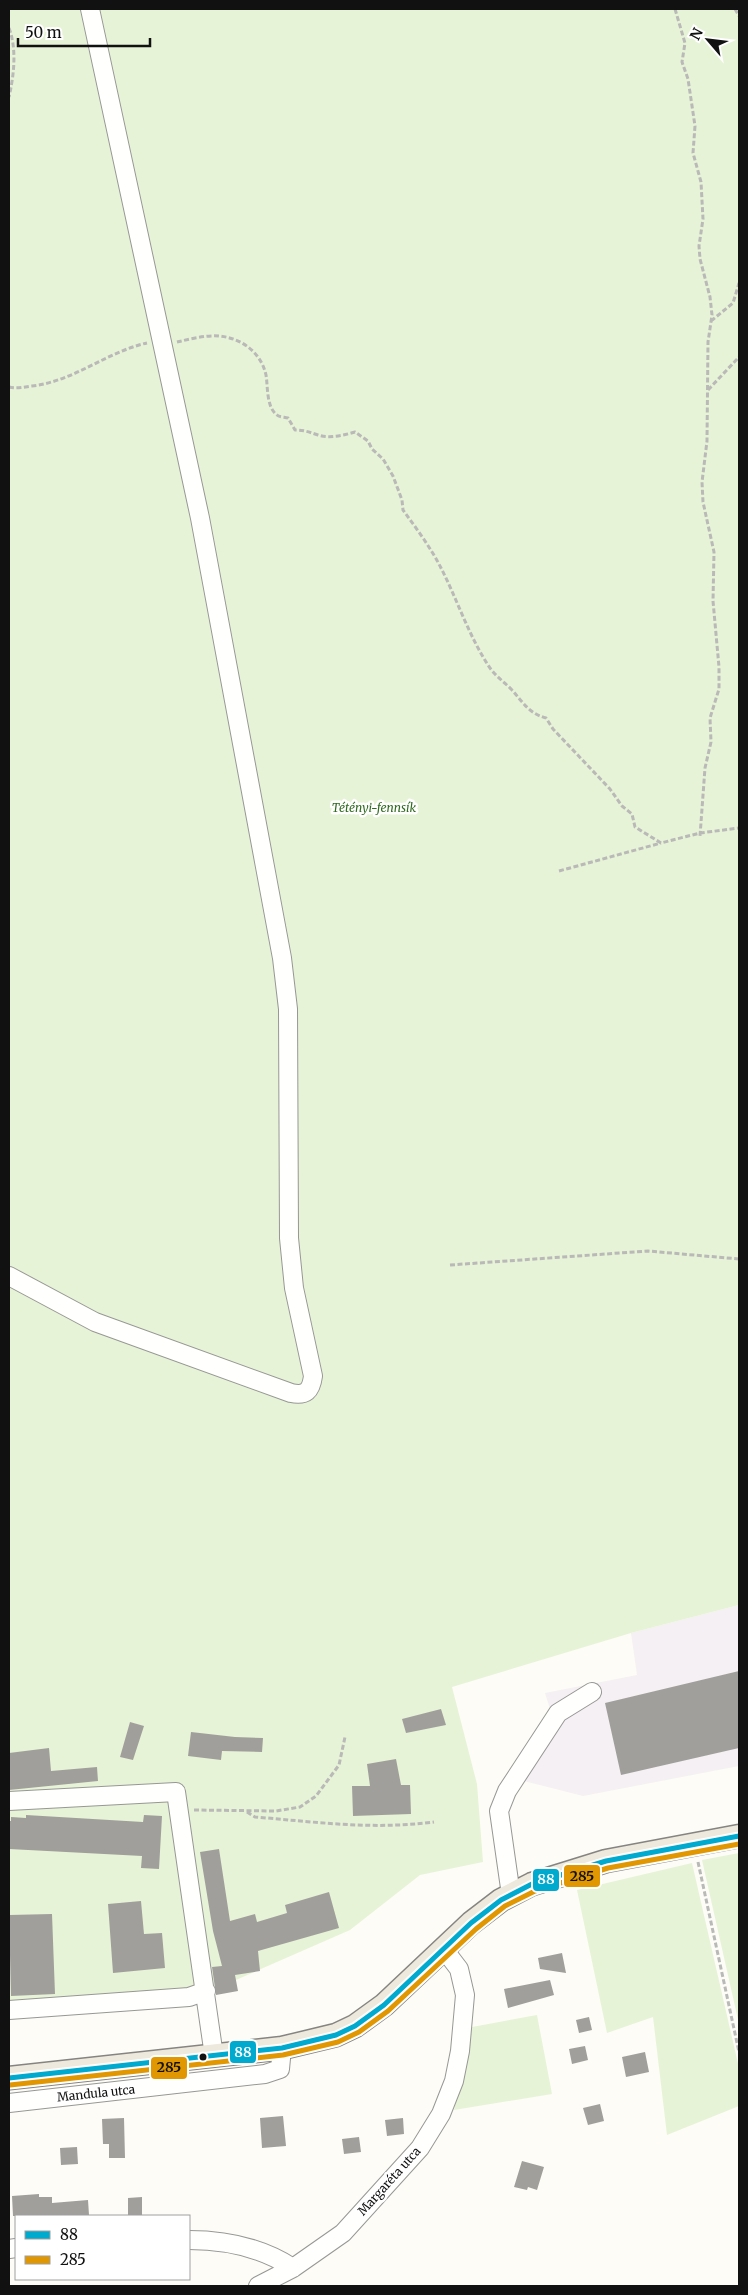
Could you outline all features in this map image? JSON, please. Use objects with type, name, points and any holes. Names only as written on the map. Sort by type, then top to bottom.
[{"type":"main road","points":[[9,2078],[282,2048],[318,2040],[355,2026],[370,2016],[471,1923],[511,1894],[552,1876],[606,1861],[739,1836]]},
{"type":"street","points":[[9,1276],[95,1322],[282,1390],[300,1395],[307,1393],[312,1386],[312,1376],[294,1288],[289,1238],[288,1009],[282,958],[200,518],[90,9]]},
{"type":"street","points":[[511,1894],[499,1811],[507,1791],[558,1713],[592,1692]]},
{"type":"street","points":[[9,1801],[176,1792],[214,2056]]},
{"type":"street","name":"Margaréta utca","points":[[258,2286],[293,2268],[343,2233],[420,2148],[440,2114],[454,2081],[460,2051],[465,1995],[459,1969],[443,1948]]},
{"type":"street","points":[[9,2010],[189,1997],[206,1991]]},
{"type":"street","name":"Mandula utca","points":[[9,2102],[265,2074],[280,2070],[282,2048]]},
{"type":"street","points":[[190,2240],[235,2243],[276,2256],[293,2268]]},
{"type":"path","points":[[674,9],[685,43],[682,62],[688,79],[695,126],[693,154],[700,182],[703,219],[699,246],[700,259],[710,297],[711,322],[708,342],[708,390],[702,502],[714,552],[713,600],[719,689],[710,718],[711,742],[705,768],[700,834]]},
{"type":"path","points":[[735,9],[739,16]]},
{"type":"path","points":[[9,28],[13,39],[13,80],[9,97]]},
{"type":"path","points":[[711,322],[732,303],[739,283]]},
{"type":"path","points":[[9,387],[49,384],[86,370],[129,347],[161,340],[176,342],[217,336],[238,339],[253,351],[266,373],[268,396],[273,411],[277,415],[288,418],[295,430],[307,430],[319,435],[332,437],[355,432],[368,442],[393,476],[402,500],[403,510],[441,566],[467,627],[488,666],[498,679],[510,688],[526,708],[535,715],[546,718],[610,789],[622,806],[632,814],[635,827],[661,843]]},
{"type":"path","points":[[708,390],[739,358]]},
{"type":"path","points":[[559,871],[661,843],[739,828]]},
{"type":"path","points":[[450,1265],[648,1251],[739,1259]]},
{"type":"path","points":[[179,1809],[276,1811],[300,1807],[316,1796],[339,1765],[345,1737]]},
{"type":"path","points":[[246,1811],[255,1817],[360,1827],[434,1822]]},
{"type":"path","points":[[694,1844],[739,2052]]},
{"type":"shaded area","points":[[739,1605],[739,1766],[583,1796],[512,1778],[551,1712],[545,1693],[637,1675],[631,1633]]},
{"type":"green space","name":"Tétényi-fennsík","points":[[9,9],[739,9],[739,1605],[631,1633],[452,1687],[477,1784],[483,1862],[420,1875],[350,1930],[206,1993],[9,2015]]},
{"type":"green space","points":[[739,1853],[739,2024],[702,1860]]},
{"type":"green space","points":[[692,1863],[739,2068],[739,2106],[667,2135],[653,2017],[607,2033],[577,1890]]},
{"type":"green space","points":[[537,2015],[552,2094],[454,2110],[472,2027]]},
{"type":"building","points":[[739,1671],[739,1748],[621,1775],[605,1703]]},
{"type":"building","points":[[441,1709],[446,1725],[406,1733],[402,1719]]},
{"type":"building","points":[[130,1722],[144,1726],[133,1760],[120,1757]]},
{"type":"building","points":[[191,1732],[263,1738],[262,1752],[222,1751],[221,1760],[188,1756]]},
{"type":"building","points":[[49,1748],[51,1771],[97,1767],[98,1781],[9,1790],[9,1753]]},
{"type":"building","points":[[396,1759],[401,1785],[410,1785],[411,1814],[353,1816],[352,1786],[370,1786],[367,1764]]},
{"type":"building","points":[[26,1815],[143,1822],[144,1815],[162,1816],[159,1869],[141,1868],[142,1856],[9,1849],[9,1821],[11,1821],[11,1817],[26,1818]]},
{"type":"building","points":[[219,1849],[230,1921],[255,1914],[257,1922],[287,1913],[285,1905],[329,1892],[339,1928],[258,1951],[260,1971],[235,1975],[238,1991],[216,1995],[212,1967],[222,1966],[213,1931],[200,1852]]},
{"type":"building","points":[[141,1901],[144,1934],[162,1933],[165,1968],[113,1973],[108,1904]]},
{"type":"building","points":[[52,1914],[55,1994],[11,1996],[9,1915]]},
{"type":"building","points":[[562,1953],[566,1973],[540,1969],[538,1958]]},
{"type":"building","points":[[550,1980],[554,1995],[508,2008],[504,1989]]},
{"type":"building","points":[[589,2017],[592,2030],[579,2033],[576,2020]]},
{"type":"building","points":[[585,2046],[588,2060],[572,2064],[569,2049]]},
{"type":"building","points":[[645,2052],[649,2072],[626,2077],[622,2057]]},
{"type":"building","points":[[600,2104],[604,2121],[588,2125],[583,2108]]},
{"type":"building","points":[[283,2116],[286,2146],[262,2148],[260,2118]]},
{"type":"building","points":[[124,2118],[125,2158],[109,2158],[109,2144],[103,2144],[102,2119]]},
{"type":"building","points":[[403,2118],[404,2134],[387,2136],[385,2120]]},
{"type":"building","points":[[359,2137],[361,2152],[344,2154],[342,2139]]},
{"type":"building","points":[[77,2147],[78,2164],[61,2165],[60,2148]]},
{"type":"building","points":[[522,2161],[544,2167],[537,2190],[528,2187],[527,2190],[514,2187]]},
{"type":"building","points":[[39,2194],[39,2197],[52,2197],[52,2203],[88,2200],[89,2215],[13,2216],[12,2196]]},
{"type":"building","points":[[142,2197],[142,2215],[128,2215],[128,2198]]},
{"type":"transit line","name":"88","points":[[9,2078],[282,2048],[336,2035],[355,2026],[384,2005],[471,1923],[501,1900],[532,1884],[606,1861],[739,1836]]},
{"type":"transit line","name":"285","points":[[10,2085],[283,2055],[338,2042],[359,2032],[388,2011],[476,1929],[505,1906],[535,1891],[608,1868],[739,1844]]}]
